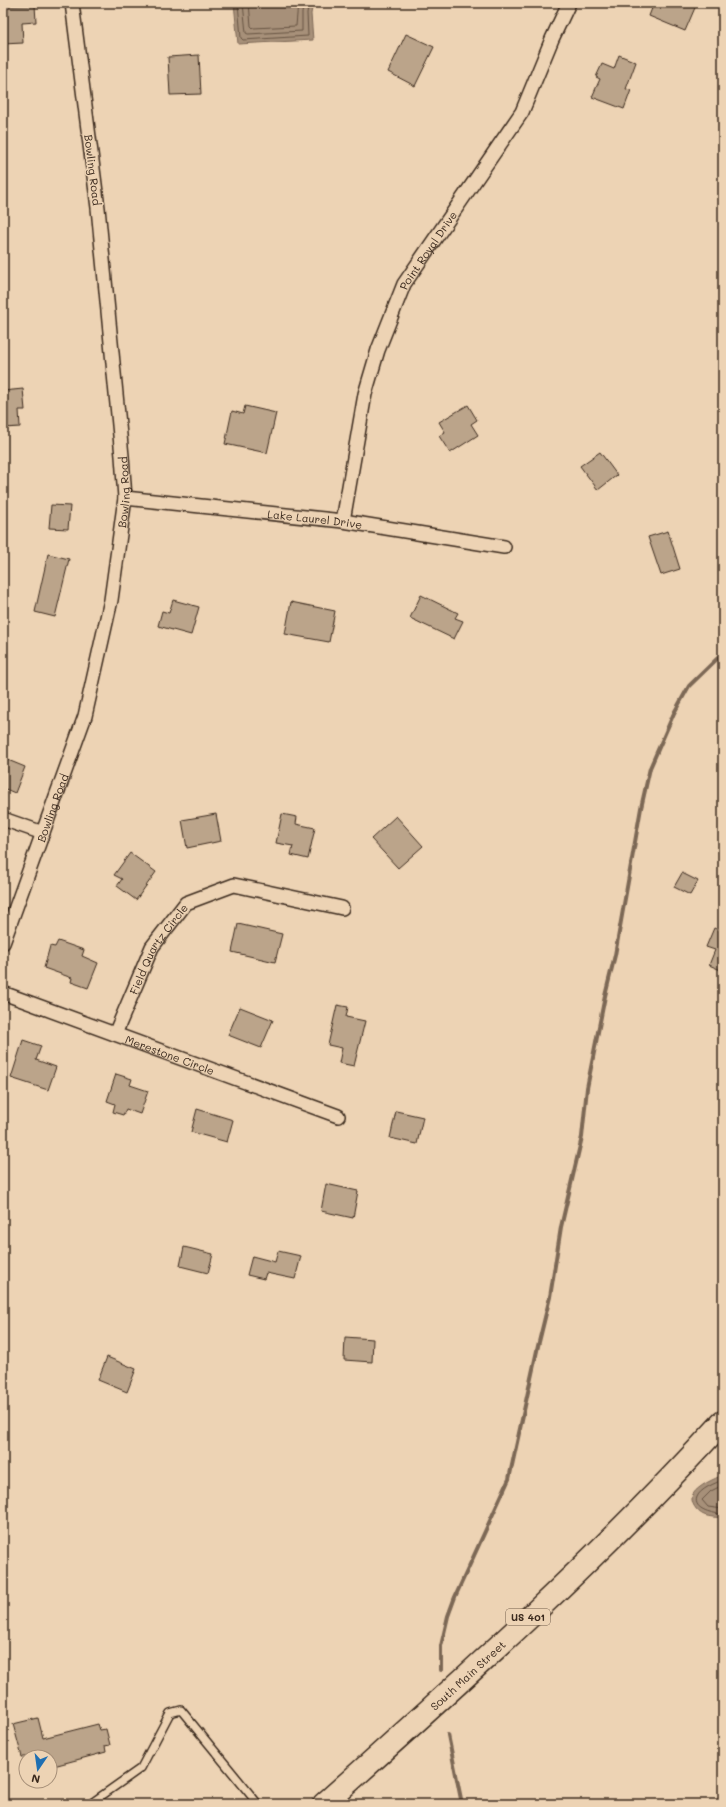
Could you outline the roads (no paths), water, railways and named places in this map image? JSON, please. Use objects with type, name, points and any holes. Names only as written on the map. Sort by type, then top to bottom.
[{"type":"highway","name":"South Main Street","points":[[324,1804],[557,1591],[683,1466],[722,1425]]},
{"type":"street","name":"Bowling Road","points":[[3,943],[85,716],[111,600],[125,498],[98,208],[72,3]]},
{"type":"street","name":"Point Royal Drive","points":[[343,521],[365,394],[378,350],[404,284],[522,112],[552,39],[569,3]]},
{"type":"street","name":"Lake Laurel Drive","points":[[125,498],[343,521],[504,547]]},
{"type":"street","points":[[3,819],[43,833]]},
{"type":"street","name":"Field Quartz Circle","points":[[115,1034],[152,947],[186,903],[234,884],[342,908]]},
{"type":"street","name":"Merestone Circle","points":[[3,993],[338,1116]]},
{"type":"lane","points":[[90,1804],[141,1768],[170,1713],[181,1710],[258,1804]]},
{"type":"water","points":[[234,3],[313,3],[311,14],[313,40],[238,44]]},
{"type":"water","points":[[723,1475],[723,1517],[704,1515],[694,1506],[692,1500],[693,1494],[703,1485]]},
{"type":"waterway","points":[[441,1670],[441,1646],[448,1616],[455,1597],[509,1479],[550,1297],[561,1227],[582,1137],[587,1088],[605,996],[615,955],[641,808],[650,768],[674,713],[689,686],[723,653]]},
{"type":"waterway","points":[[448,1735],[462,1804]]}]
